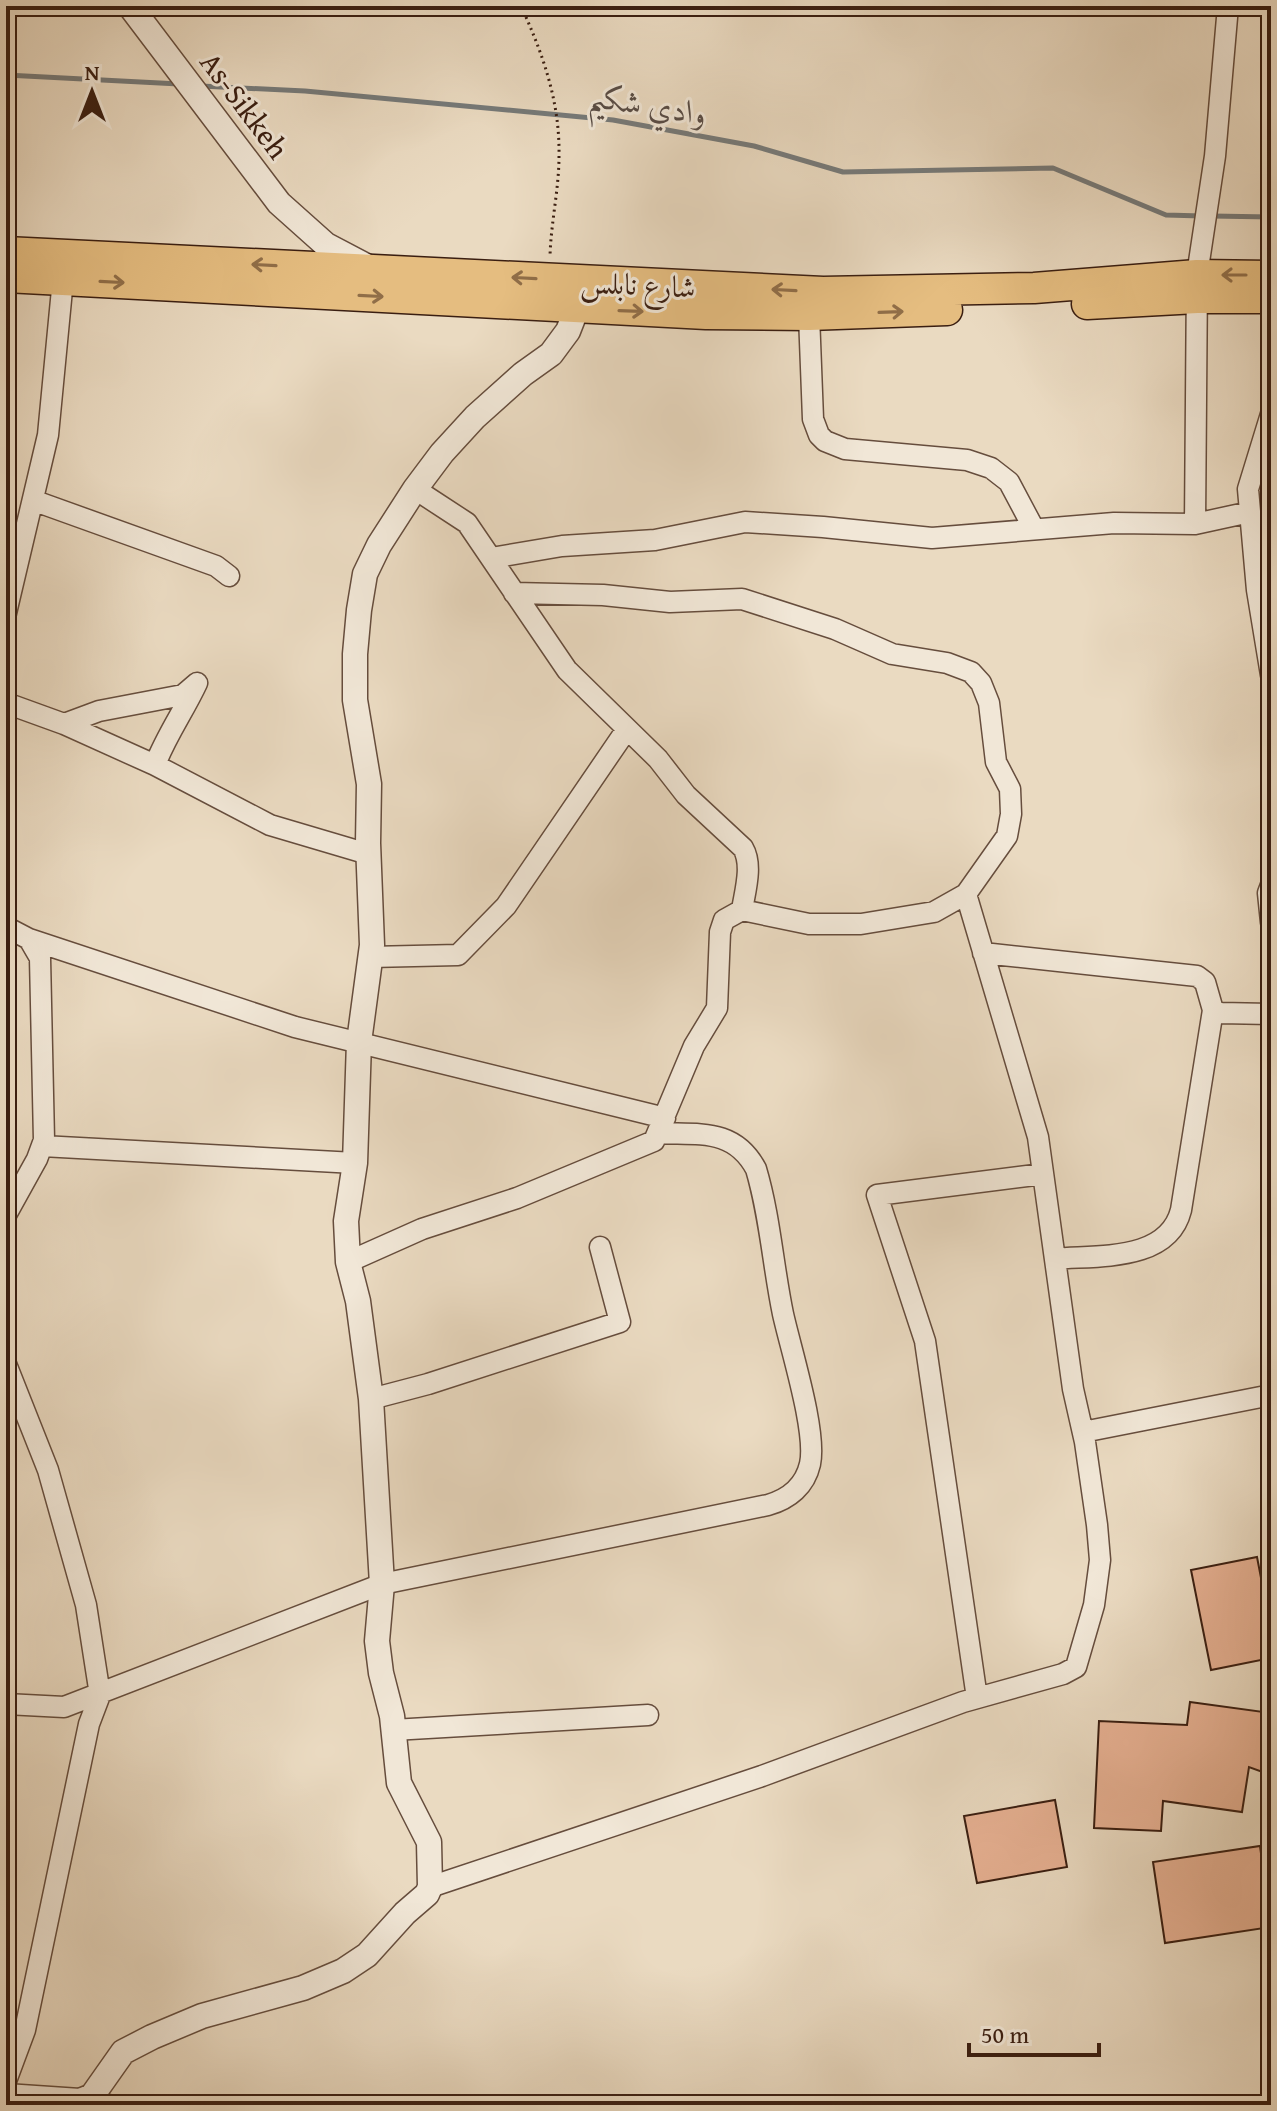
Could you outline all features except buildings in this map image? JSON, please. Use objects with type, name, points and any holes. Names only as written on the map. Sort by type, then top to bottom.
[{"type":"main road","name":"شارع نابلس","points":[[6,252],[823,292],[1197,286],[1271,298]]},
{"type":"main road","name":"شارع نابلس","points":[[6,277],[577,308],[809,315],[1026,308],[1271,276]]},
{"type":"street","name":"As-Sikkeh","points":[[130,6],[279,203]]},
{"type":"street","points":[[1195,524],[1197,286],[1215,156],[1228,6]]},
{"type":"street","points":[[279,203],[309,268]]},
{"type":"street","points":[[279,203],[326,245],[375,271]]},
{"type":"street","points":[[6,613],[35,501],[48,435],[63,279]]},
{"type":"street","points":[[97,2102],[92,2096],[123,2052],[202,2016],[303,1988],[343,1971],[367,1955],[427,1894],[430,1887],[429,1842],[399,1783],[393,1730],[381,1673],[377,1641],[382,1584],[371,1399],[358,1301],[348,1262],[346,1221],[355,1163],[359,1042],[370,957],[369,784],[355,700],[359,610],[365,574],[379,545],[415,489],[475,417],[523,374],[551,354],[568,331],[577,308]]},
{"type":"street","points":[[809,315],[813,419],[825,441],[845,449],[967,460],[991,468],[1009,482],[1034,529]]},
{"type":"street","points":[[1271,414],[1248,489],[1257,590],[1271,675]]},
{"type":"street","points":[[415,489],[467,523],[567,670],[658,759],[686,795],[743,848],[748,866],[742,910]]},
{"type":"street","points":[[35,501],[216,566],[229,576]]},
{"type":"street","points":[[491,558],[562,546],[655,540],[745,522],[932,538],[1114,523],[1195,524],[1250,512]]},
{"type":"street","points":[[348,1262],[422,1229],[517,1198],[648,1145],[662,1126],[694,1046],[719,1001],[720,932],[724,920],[742,910],[809,924],[861,924],[934,912],[966,894],[1007,836],[1011,814],[1010,789],[994,754],[989,703],[981,683],[971,672],[947,663],[892,654],[835,629],[742,599],[670,602],[603,595],[514,593]]},
{"type":"street","points":[[64,724],[99,711],[183,695],[197,683],[155,765]]},
{"type":"street","points":[[6,703],[64,724],[155,765],[270,825],[368,854]]},
{"type":"street","points":[[370,957],[458,955],[506,906],[627,729]]},
{"type":"street","points":[[1271,885],[1268,893],[1271,922]]},
{"type":"street","points":[[430,1887],[762,1776],[977,1698],[1063,1674],[1076,1667],[1094,1605],[1100,1560],[1097,1525],[1073,1389],[1034,1122],[966,894]]},
{"type":"street","points":[[6,927],[29,939],[295,1027],[662,1126],[726,1139],[744,1151],[756,1169],[812,1441],[810,1463],[802,1483],[787,1497],[768,1505],[382,1584],[64,1707],[6,1704]]},
{"type":"street","points":[[6,1215],[42,1146],[45,1129],[41,969],[36,948],[29,939]]},
{"type":"street","points":[[983,953],[1197,976],[1205,982],[1213,1010],[1181,1210],[1175,1227],[1165,1239],[1142,1250],[1055,1259]]},
{"type":"street","points":[[1213,1010],[1220,1013],[1271,1014]]},
{"type":"street","points":[[42,1146],[355,1163]]},
{"type":"street","points":[[977,1698],[925,1341],[877,1195],[1043,1174]]},
{"type":"street","points":[[371,1399],[428,1384],[620,1322],[600,1247]]},
{"type":"street","points":[[6,1364],[48,1470],[86,1605],[100,1695],[89,1724],[25,2030],[6,2081]]},
{"type":"street","points":[[1083,1432],[1271,1395]]},
{"type":"street","points":[[393,1730],[648,1715]]},
{"type":"street","points":[[6,2096],[97,2102]]},
{"type":"path","points":[[521,6],[540,47],[557,106],[559,157],[551,230],[550,280]]},
{"type":"waterway","name":"وادي شكيم","points":[[6,75],[179,84]]},
{"type":"waterway","name":"وادي شكيم","points":[[201,86],[305,91],[613,120],[754,146],[843,172],[1053,168],[1166,215],[1202,216]]},
{"type":"waterway","name":"وادي شكيم","points":[[1212,216],[1271,217]]}]
